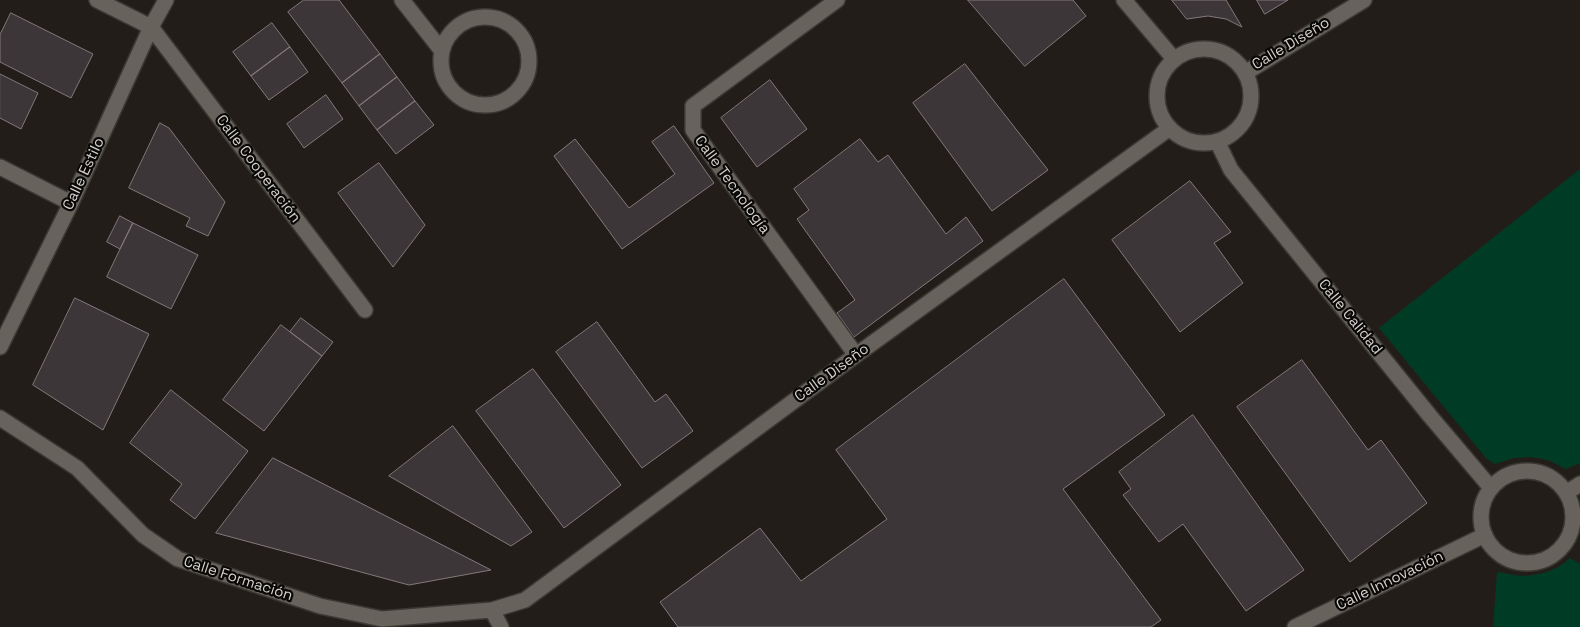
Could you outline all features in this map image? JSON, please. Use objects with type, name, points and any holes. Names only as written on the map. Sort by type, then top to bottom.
[{"type":"street","points":[[97,0],[152,27]]},
{"type":"street","name":"Calle Estilo","points":[[0,347],[71,203],[166,0]]},
{"type":"street","points":[[402,0],[442,50],[441,64],[444,78],[451,90],[462,99],[475,105],[488,106],[502,102],[514,95],[523,85],[528,72],[529,58],[526,44],[519,32],[496,18],[482,17],[468,20],[456,27],[447,38],[442,50]]},
{"type":"street","name":"Calle Tecnología","points":[[837,0],[693,106],[693,130],[856,355]]},
{"type":"street","points":[[1124,0],[1174,59]]},
{"type":"street","name":"Calle Diseño","points":[[1245,73],[1364,0]]},
{"type":"street","name":"Calle Cooperación","points":[[152,27],[365,310]]},
{"type":"street","points":[[1212,49],[1225,54],[1236,62],[1245,73],[1250,86],[1247,114],[1230,135],[1217,141],[1204,143],[1191,141],[1180,136],[1170,128],[1161,115],[1157,100],[1158,85],[1164,71],[1174,59],[1185,52],[1212,49]]},
{"type":"street","name":"Calle Diseño","points":[[492,610],[525,600],[856,355],[1170,128]]},
{"type":"street","name":"Calle Calidad","points":[[1217,141],[1231,170],[1430,416],[1491,488]]},
{"type":"street","points":[[0,167],[71,203]]},
{"type":"street","name":"Calle Formación","points":[[0,418],[77,468],[143,535],[178,560],[320,606],[382,619],[492,610]]},
{"type":"street","points":[[1524,471],[1543,474],[1551,478],[1566,493],[1572,510],[1574,541],[1548,558],[1530,563],[1502,556],[1495,550],[1485,535],[1481,514],[1482,505],[1491,488],[1506,476],[1524,471]]},
{"type":"street","points":[[1566,493],[1580,484]]},
{"type":"street","name":"Calle Innovación","points":[[1295,627],[1485,535]]},
{"type":"street","points":[[492,610],[501,627]]},
{"type":"green space","points":[[1580,169],[1580,463],[1566,469],[1548,460],[1531,457],[1514,458],[1495,464],[1486,458],[1379,328]]},
{"type":"green space","points":[[1570,558],[1580,564],[1580,627],[1493,627],[1497,572],[1520,576],[1536,575],[1558,567]]},
{"type":"building","points":[[304,0],[339,0],[380,54],[342,83],[288,12]]},
{"type":"building","points":[[968,0],[1073,0],[1086,16],[1025,66]]},
{"type":"building","points":[[1172,0],[1226,0],[1242,27],[1226,19],[1208,16],[1187,19]]},
{"type":"building","points":[[1257,0],[1288,0],[1265,14]]},
{"type":"building","points":[[11,13],[93,54],[71,98],[0,62],[0,35]]},
{"type":"building","points":[[272,23],[290,47],[251,76],[233,52]]},
{"type":"building","points":[[290,47],[308,72],[269,100],[251,76]]},
{"type":"building","points":[[380,54],[397,77],[359,106],[342,83]]},
{"type":"building","points":[[965,64],[1048,170],[992,211],[913,103]]},
{"type":"building","points":[[0,74],[38,93],[21,129],[0,118]]},
{"type":"building","points":[[397,77],[415,101],[377,130],[359,106]]},
{"type":"building","points":[[770,80],[807,129],[757,167],[721,118]]},
{"type":"building","points":[[326,95],[343,119],[304,148],[287,124]]},
{"type":"building","points":[[415,101],[434,125],[396,154],[377,130]]},
{"type":"building","points":[[160,123],[169,128],[225,202],[208,236],[186,226],[190,218],[129,188]]},
{"type":"building","points":[[674,126],[714,183],[622,249],[554,156],[575,139],[629,208],[675,174],[652,142]]},
{"type":"building","points":[[860,139],[878,162],[888,155],[946,234],[966,217],[983,241],[854,337],[837,313],[855,300],[797,219],[809,210],[794,189]]},
{"type":"building","points":[[379,163],[425,225],[393,267],[338,193]]},
{"type":"building","points":[[1190,181],[1231,232],[1214,243],[1243,283],[1180,332],[1112,240]]},
{"type":"building","points":[[120,216],[133,223],[120,249],[107,242]]},
{"type":"building","points":[[133,223],[198,255],[171,309],[107,277]]},
{"type":"building","points":[[1064,279],[1165,415],[1063,489],[1161,620],[1151,627],[678,627],[660,602],[760,528],[801,581],[887,519],[836,450]]},
{"type":"building","points":[[75,298],[149,334],[103,430],[33,385]]},
{"type":"building","points":[[301,318],[333,342],[322,356],[290,332]]},
{"type":"building","points":[[597,322],[655,402],[666,394],[693,431],[642,468],[556,352]]},
{"type":"building","points":[[281,325],[322,356],[264,431],[223,400]]},
{"type":"building","points":[[1302,360],[1368,450],[1381,440],[1427,503],[1350,562],[1237,407]]},
{"type":"building","points":[[533,369],[621,485],[564,528],[476,411]]},
{"type":"building","points":[[171,390],[248,451],[195,519],[170,500],[182,484],[130,443]]},
{"type":"building","points":[[1193,415],[1304,570],[1246,611],[1183,524],[1159,542],[1123,495],[1131,489],[1119,472]]},
{"type":"building","points":[[453,426],[532,532],[511,546],[389,476]]},
{"type":"building","points":[[273,458],[491,570],[409,585],[216,533]]}]
